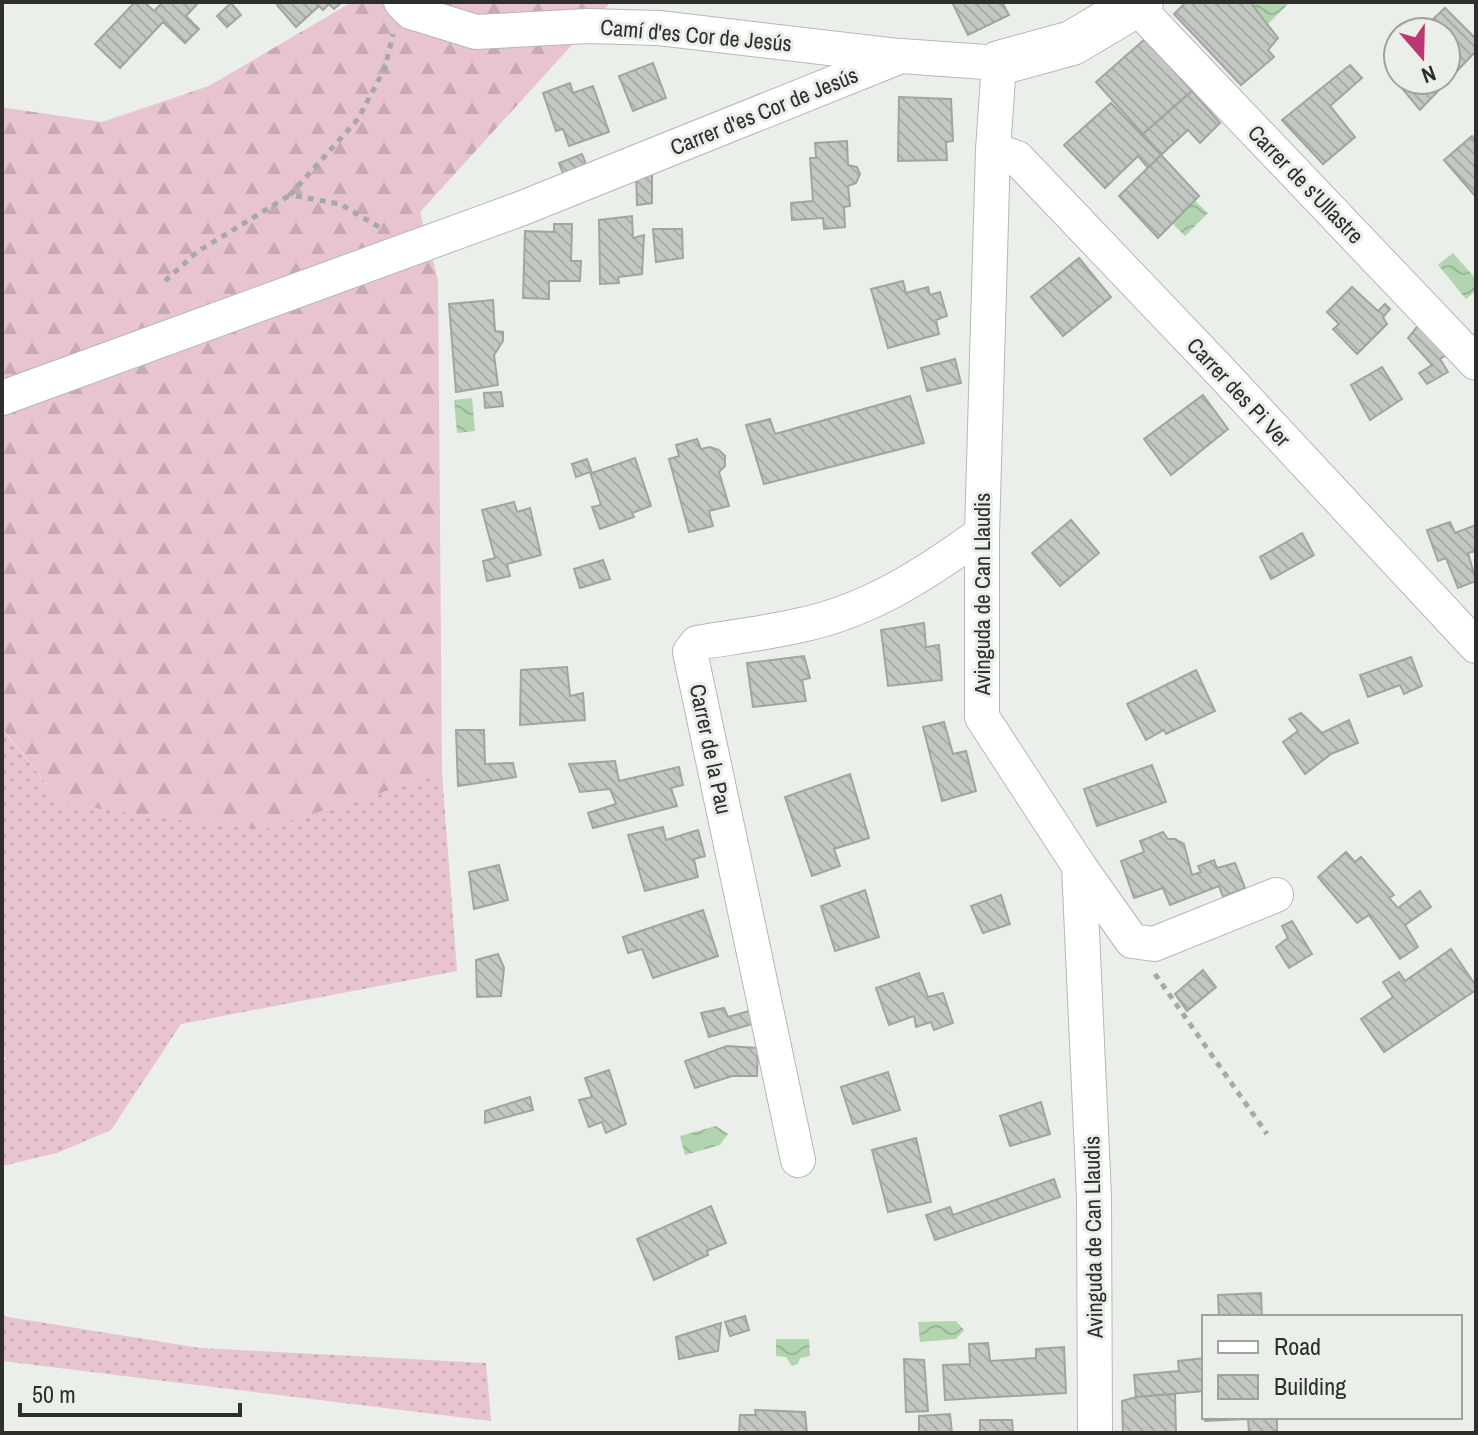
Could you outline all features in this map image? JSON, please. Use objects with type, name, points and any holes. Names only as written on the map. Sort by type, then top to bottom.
[{"type":"street","name":"Camí d'es Cor de Jesús","points":[[401,2],[411,12],[476,32],[588,26],[659,28],[901,56]]},
{"type":"street","name":"Carrer d'es Cor de Jesús","points":[[2,398],[520,209],[901,56],[999,63],[1072,43],[1138,4]]},
{"type":"street","name":"Carrer de s'Ullastre","points":[[1138,4],[1476,363]]},
{"type":"street","name":"Avinguda de Can Llaudis","points":[[999,63],[993,150],[982,533],[982,717],[1079,866],[1094,1197],[1095,1433]]},
{"type":"street","name":"Carrer des Pi Ver","points":[[993,150],[1017,158],[1476,646]]},
{"type":"street","name":"Carrer de la Pau","points":[[798,1160],[690,652],[697,643],[805,625],[854,608],[897,589],[935,567],[982,533]]},
{"type":"street","points":[[1079,866],[1132,941],[1154,944],[1276,895]]},
{"type":"path","points":[[165,281],[197,252],[290,195],[358,119],[385,68],[401,2]]},
{"type":"path","points":[[290,195],[340,204],[383,229],[390,256]]},
{"type":"path","points":[[1132,941],[1267,1134]]},
{"type":"green space","points":[[352,2],[611,2],[420,212],[438,280],[442,774],[260,830],[63,804],[2,728],[2,105],[102,122],[209,86]]},
{"type":"green space","points":[[2,729],[63,804],[260,830],[442,774],[457,971],[181,1024],[111,1130],[57,1153],[2,1166],[2,1061],[6,1060],[2,1049]]},
{"type":"green space","points":[[2,1316],[200,1348],[486,1363],[491,1421],[2,1361]]},
{"type":"water","points":[[1250,2],[1290,2],[1268,24]]},
{"type":"water","points":[[1195,201],[1208,213],[1185,236],[1172,223]]},
{"type":"water","points":[[1453,253],[1476,279],[1476,291],[1466,299],[1438,265]]},
{"type":"water","points":[[472,398],[475,431],[457,433],[454,400]]},
{"type":"water","points":[[716,1126],[728,1134],[720,1145],[685,1155],[680,1136]]},
{"type":"water","points":[[956,1321],[964,1330],[956,1339],[920,1342],[918,1322]]},
{"type":"water","points":[[776,1339],[809,1339],[810,1356],[800,1358],[798,1364],[792,1366],[786,1357],[776,1356]]},
{"type":"building","points":[[135,2],[144,2],[154,11],[163,2],[199,2],[186,16],[199,29],[185,43],[163,22],[120,68],[95,44]]},
{"type":"building","points":[[280,2],[342,2],[334,9],[329,4],[323,10],[319,6],[296,27],[277,5]]},
{"type":"building","points":[[952,2],[1002,2],[1009,15],[968,35]]},
{"type":"building","points":[[1186,2],[1250,2],[1278,38],[1268,50],[1274,57],[1241,85],[1174,14]]},
{"type":"building","points":[[231,3],[241,15],[227,27],[217,16]]},
{"type":"building","points":[[1445,8],[1453,16],[1436,16]]},
{"type":"building","points":[[1462,25],[1476,39],[1476,51],[1462,66]]},
{"type":"building","points":[[1145,39],[1192,91],[1143,134],[1096,82]]},
{"type":"building","points":[[653,63],[666,98],[633,111],[619,76]]},
{"type":"building","points":[[1350,65],[1362,78],[1330,106],[1355,137],[1323,164],[1282,120]]},
{"type":"building","points":[[570,83],[573,93],[593,86],[609,132],[569,146],[563,129],[556,131],[543,93]]},
{"type":"building","points":[[1192,91],[1220,123],[1200,143],[1188,130],[1161,155],[1143,134]]},
{"type":"building","points":[[1408,96],[1433,96],[1420,110]]},
{"type":"building","points":[[899,97],[951,99],[953,141],[946,142],[947,160],[898,161]]},
{"type":"building","points":[[1111,103],[1161,155],[1148,168],[1138,156],[1105,188],[1064,145]]},
{"type":"building","points":[[1472,136],[1476,141],[1476,197],[1444,160]]},
{"type":"building","points":[[847,141],[848,165],[857,167],[860,174],[856,183],[848,186],[850,206],[844,207],[845,227],[824,229],[823,218],[792,220],[791,203],[813,201],[810,158],[816,158],[815,143]]},
{"type":"building","points":[[582,154],[587,167],[564,176],[559,163]]},
{"type":"building","points":[[1161,155],[1199,196],[1158,238],[1119,196]]},
{"type":"building","points":[[652,165],[652,203],[637,205],[636,172]]},
{"type":"building","points":[[632,216],[633,238],[644,235],[642,274],[618,277],[619,283],[600,284],[599,220]]},
{"type":"building","points":[[554,224],[572,224],[571,261],[581,261],[580,281],[549,281],[549,299],[523,298],[525,231],[554,232]]},
{"type":"building","points":[[653,229],[682,229],[683,258],[656,262]]},
{"type":"building","points":[[1079,258],[1111,297],[1063,336],[1031,297]]},
{"type":"building","points":[[903,281],[906,293],[928,287],[930,295],[940,292],[947,316],[936,320],[939,334],[888,348],[871,289]]},
{"type":"building","points":[[1352,287],[1378,311],[1385,304],[1390,309],[1383,317],[1387,324],[1357,354],[1333,329],[1339,324],[1327,312]]},
{"type":"building","points":[[493,300],[495,331],[503,332],[503,341],[494,355],[498,385],[456,392],[449,304]]},
{"type":"building","points":[[1421,322],[1452,351],[1440,359],[1448,372],[1427,384],[1419,373],[1432,365],[1408,338]]},
{"type":"building","points":[[955,359],[961,383],[927,391],[921,368]]},
{"type":"building","points":[[1382,367],[1402,399],[1370,420],[1351,385]]},
{"type":"building","points":[[501,392],[503,406],[485,408],[484,393]]},
{"type":"building","points":[[1203,395],[1228,429],[1171,475],[1144,439]]},
{"type":"building","points":[[910,396],[924,443],[764,484],[746,425],[770,419],[775,434]]},
{"type":"building","points":[[697,439],[701,449],[710,447],[725,456],[725,466],[719,472],[729,506],[709,511],[713,526],[689,532],[669,459],[679,456],[676,445]]},
{"type":"building","points":[[635,458],[651,506],[632,513],[634,517],[600,529],[592,507],[601,505],[590,472],[576,477],[572,464],[587,459],[592,473]]},
{"type":"building","points":[[514,502],[517,512],[530,508],[541,555],[507,564],[510,576],[487,581],[483,561],[495,558],[482,510]]},
{"type":"building","points":[[1071,520],[1099,553],[1060,586],[1032,553]]},
{"type":"building","points":[[1450,522],[1455,533],[1476,525],[1476,551],[1468,553],[1476,581],[1458,588],[1446,558],[1438,561],[1427,530]]},
{"type":"building","points":[[1302,533],[1314,555],[1271,579],[1260,557]]},
{"type":"building","points":[[603,560],[610,579],[580,588],[574,569]]},
{"type":"building","points":[[924,623],[926,647],[939,645],[942,680],[888,686],[881,630]]},
{"type":"building","points":[[804,656],[810,678],[802,680],[806,701],[753,707],[747,663]]},
{"type":"building","points":[[1411,657],[1422,686],[1404,694],[1400,685],[1368,697],[1360,675]]},
{"type":"building","points":[[567,667],[570,696],[583,693],[585,720],[520,725],[521,670]]},
{"type":"building","points":[[1196,670],[1215,711],[1146,740],[1127,704]]},
{"type":"building","points":[[1301,713],[1322,733],[1349,720],[1358,743],[1331,754],[1305,774],[1283,742],[1298,731],[1289,719]]},
{"type":"building","points":[[944,722],[953,754],[966,751],[976,791],[942,801],[923,727]]},
{"type":"building","points":[[456,730],[484,730],[485,764],[513,763],[516,777],[458,786]]},
{"type":"building","points":[[615,761],[619,781],[679,767],[683,785],[671,788],[677,806],[593,828],[588,813],[616,804],[610,789],[580,792],[569,764]]},
{"type":"building","points":[[1152,765],[1166,802],[1097,826],[1084,789]]},
{"type":"building","points":[[850,774],[869,838],[834,849],[840,866],[812,876],[785,797]]},
{"type":"building","points":[[663,827],[666,840],[698,830],[705,856],[694,859],[698,877],[645,891],[628,835]]},
{"type":"building","points":[[1163,832],[1168,839],[1184,844],[1192,875],[1201,872],[1198,866],[1214,860],[1217,868],[1235,863],[1245,888],[1223,897],[1219,886],[1170,905],[1163,888],[1134,898],[1121,861],[1144,852],[1140,841]]},
{"type":"building","points":[[1346,852],[1355,862],[1361,857],[1394,895],[1389,898],[1398,908],[1420,891],[1431,907],[1405,925],[1418,947],[1400,959],[1369,915],[1357,923],[1318,877]]},
{"type":"building","points":[[499,865],[508,900],[474,909],[469,872]]},
{"type":"building","points":[[865,890],[879,937],[835,951],[821,906]]},
{"type":"building","points":[[1001,895],[1010,924],[983,933],[971,906]]},
{"type":"building","points":[[703,910],[718,956],[653,978],[642,949],[628,953],[623,937]]},
{"type":"building","points":[[1292,921],[1312,954],[1289,968],[1276,947],[1288,938],[1282,926]]},
{"type":"building","points":[[1451,949],[1476,990],[1384,1052],[1361,1019],[1393,997],[1383,982],[1399,972],[1405,981]]},
{"type":"building","points":[[498,954],[504,968],[501,996],[477,997],[476,960]]},
{"type":"building","points":[[1203,970],[1216,987],[1187,1011],[1175,994]]},
{"type":"building","points":[[919,973],[928,997],[943,993],[953,1023],[934,1030],[931,1022],[916,1027],[914,1016],[889,1025],[876,988]]},
{"type":"building","points":[[724,1008],[728,1017],[749,1011],[752,1024],[709,1037],[701,1013]]},
{"type":"building","points":[[727,1046],[758,1048],[757,1076],[732,1076],[695,1088],[685,1061]]},
{"type":"building","points":[[609,1070],[626,1124],[606,1133],[602,1122],[589,1127],[579,1100],[592,1097],[585,1078]]},
{"type":"building","points":[[888,1072],[900,1110],[853,1124],[841,1087]]},
{"type":"building","points":[[530,1097],[533,1110],[485,1123],[485,1111]]},
{"type":"building","points":[[1041,1102],[1050,1134],[1010,1146],[1000,1116]]},
{"type":"building","points":[[916,1138],[931,1202],[888,1212],[872,1150]]},
{"type":"building","points":[[1054,1179],[1060,1197],[935,1240],[926,1215],[950,1207],[953,1215]]},
{"type":"building","points":[[711,1206],[726,1243],[707,1251],[708,1255],[654,1280],[637,1239]]},
{"type":"building","points":[[1261,1293],[1262,1315],[1219,1315],[1218,1295]]},
{"type":"building","points":[[745,1316],[749,1330],[730,1336],[725,1322]]},
{"type":"building","points":[[721,1323],[718,1351],[679,1359],[676,1337]]},
{"type":"building","points":[[988,1343],[990,1361],[1036,1358],[1036,1349],[1064,1347],[1066,1393],[945,1400],[943,1365],[970,1364],[969,1344]]},
{"type":"building","points":[[1202,1358],[1202,1391],[1136,1397],[1134,1375],[1179,1371],[1178,1361]]},
{"type":"building","points":[[904,1359],[924,1360],[928,1411],[906,1412]]},
{"type":"building","points":[[1175,1394],[1176,1433],[1123,1433],[1122,1401]]},
{"type":"building","points":[[755,1410],[805,1412],[807,1433],[739,1433],[740,1415],[756,1415]]},
{"type":"building","points":[[950,1414],[952,1433],[919,1433],[919,1416]]},
{"type":"building","points":[[1205,1419],[1248,1419],[1205,1421]]},
{"type":"building","points":[[1248,1419],[1277,1419],[1277,1433],[1249,1433]]},
{"type":"building","points":[[980,1420],[1012,1420],[1013,1433],[980,1433]]}]
